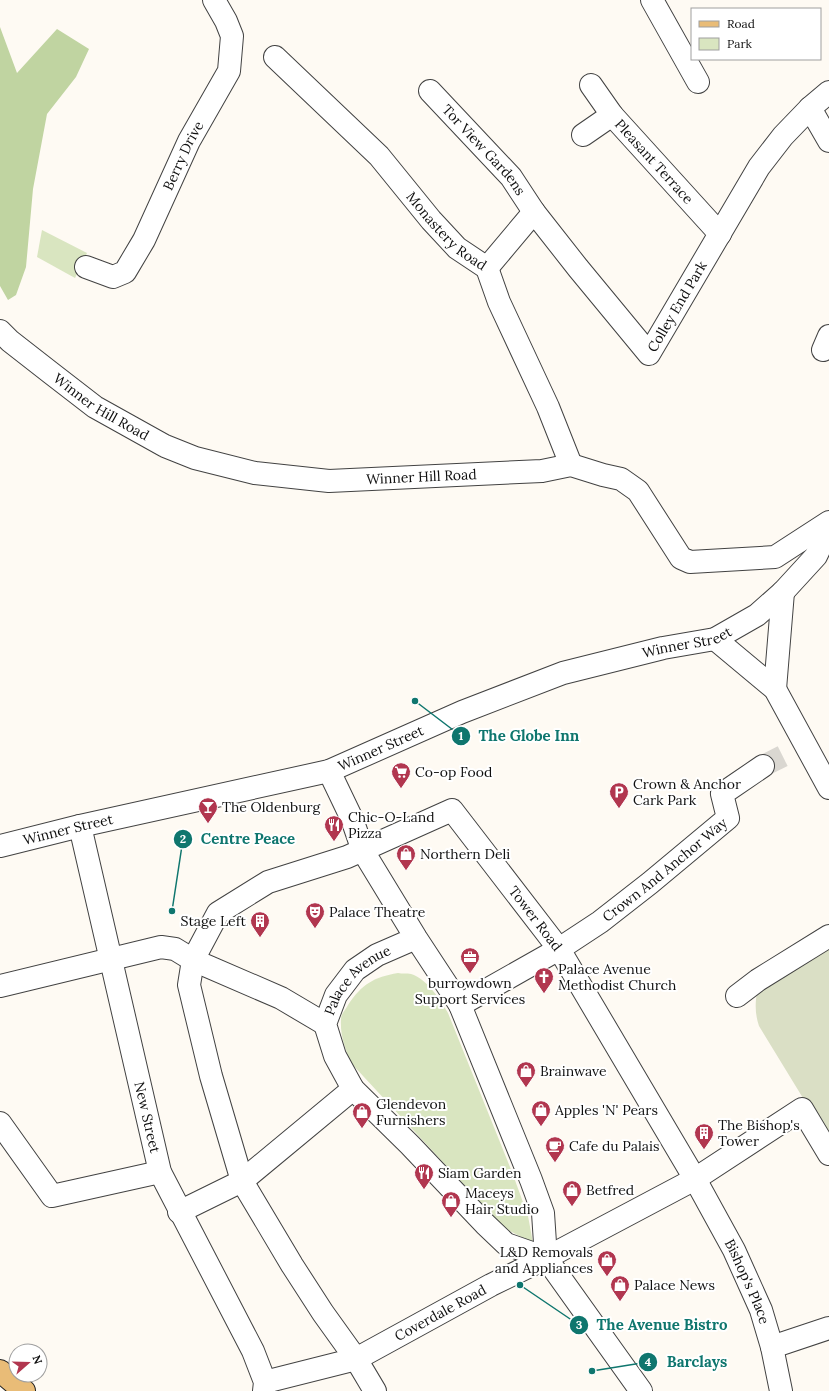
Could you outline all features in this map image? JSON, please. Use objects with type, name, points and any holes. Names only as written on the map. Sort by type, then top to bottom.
[{"type":"main road","points":[[0,1371],[24,1391]]},
{"type":"street","name":"Berry Drive","points":[[86,267],[113,277],[125,272],[144,240],[189,141],[229,71],[232,36],[214,0]]},
{"type":"street","points":[[652,0],[698,82]]},
{"type":"street","name":"Monastery Road","points":[[275,57],[379,156],[457,248],[487,268],[499,302],[548,407],[571,465]]},
{"type":"street","points":[[592,85],[612,115]]},
{"type":"street","name":"Tor View Gardens","points":[[430,92],[511,177],[534,212]]},
{"type":"street","name":"Colley End Park","points":[[534,212],[649,354],[759,167],[783,136],[810,108],[829,92]]},
{"type":"street","points":[[810,108],[829,141]]},
{"type":"street","name":"Pleasant Terrace","points":[[583,135],[612,115],[720,234]]},
{"type":"street","points":[[487,268],[534,212]]},
{"type":"street","name":"Winner Hill Road","points":[[0,331],[10,341],[95,407],[165,446],[195,458],[255,473],[329,481],[534,471],[571,465],[621,479],[630,484],[638,491],[681,558],[690,562],[775,558],[829,522]]},
{"type":"street","name":"Winner Street","points":[[0,846],[80,826],[329,771],[462,712],[564,673],[663,648],[715,639],[756,615],[783,592],[816,556],[829,529]]},
{"type":"street","points":[[783,592],[775,689],[799,749],[829,788]]},
{"type":"street","points":[[715,639],[775,689]]},
{"type":"street","name":"Crown And Anchor Way","points":[[460,1005],[559,949],[600,922],[650,883],[728,818],[722,794],[763,766]]},
{"type":"street","points":[[329,771],[352,819],[363,851],[416,938],[460,1005],[543,1213],[546,1258],[641,1391]]},
{"type":"street","name":"Tower Road","points":[[363,851],[452,810],[559,949],[695,1179]]},
{"type":"street","name":"New Street","points":[[80,826],[160,1172],[253,1351],[265,1387]]},
{"type":"street","points":[[363,851],[321,866],[268,882],[218,913],[193,960],[188,985],[211,1076],[242,1181],[292,1265],[323,1313],[356,1359],[375,1391]]},
{"type":"street","points":[[737,996],[758,980],[829,936]]},
{"type":"street","name":"Palace Avenue","points":[[416,938],[377,955],[355,970],[336,995],[325,1024],[335,1056],[353,1089],[410,1145],[485,1224],[506,1244],[546,1258]]},
{"type":"street","points":[[0,986],[161,948],[175,949],[193,960],[281,998],[325,1024]]},
{"type":"street","points":[[180,1212],[242,1181],[353,1089]]},
{"type":"street","name":"Coverdale Road","points":[[265,1387],[356,1359],[491,1284],[546,1258],[695,1179],[802,1109],[829,1154]]},
{"type":"street","points":[[0,1123],[52,1196],[160,1172]]},
{"type":"street","name":"Bishop's Place","points":[[695,1179],[740,1263],[762,1310],[782,1391]]},
{"type":"street","points":[[772,1347],[829,1328]]},
{"type":"green space","points":[[0,27],[17,73],[57,29],[89,49],[76,77],[47,114],[33,189],[26,267],[16,295],[8,300],[0,286]]},
{"type":"green space","points":[[42,230],[87,253],[75,278],[37,257]]},
{"type":"green space","points":[[829,944],[829,1146],[806,1103],[759,1026],[756,1005],[757,992]]},
{"type":"green space","points":[[398,973],[411,974],[422,980],[437,996],[448,1013],[512,1172],[528,1216],[533,1243],[504,1228],[351,1063],[342,1036],[341,1017],[343,1013],[358,992],[369,983],[375,979]]},
{"type":"tunnel","points":[[763,766],[791,752]]},
{"type":"place","name":"The Globe Inn","points":[[415,701]]},
{"type":"place","name":"Co-op Food","points":[[401,789]]},
{"type":"place","name":"Crown & Anchor Cark Park","points":[[619,809]]},
{"type":"place","name":"The Oldenburg","points":[[208,824]]},
{"type":"place","name":"Chic-O-Land Pizza","points":[[334,842]]},
{"type":"place","name":"Northern Deli","points":[[406,871]]},
{"type":"place","name":"Centre Peace","points":[[172,911]]},
{"type":"place","name":"Palace Theatre","points":[[315,929]]},
{"type":"place","name":"Stage Left","points":[[260,938]]},
{"type":"place","name":"burrowdown Support Services","points":[[470,974]]},
{"type":"place","name":"Palace Avenue Methodist Church","points":[[544,994]]},
{"type":"place","name":"Brainwave","points":[[526,1088]]},
{"type":"place","name":"Apples 'N' Pears","points":[[541,1127]]},
{"type":"place","name":"Glendevon Furnishers","points":[[362,1129]]},
{"type":"place","name":"The Bishop's Tower","points":[[704,1150]]},
{"type":"place","name":"Cafe du Palais","points":[[555,1163]]},
{"type":"place","name":"Siam Garden","points":[[424,1190]]},
{"type":"place","name":"Betfred","points":[[572,1207]]},
{"type":"place","name":"Maceys Hair Studio","points":[[451,1218]]},
{"type":"place","name":"L&D Removals and Appliances","points":[[607,1277]]},
{"type":"place","name":"The Avenue Bistro","points":[[520,1285]]},
{"type":"place","name":"Palace News","points":[[620,1302]]},
{"type":"place","name":"Barclays","points":[[592,1371]]}]
